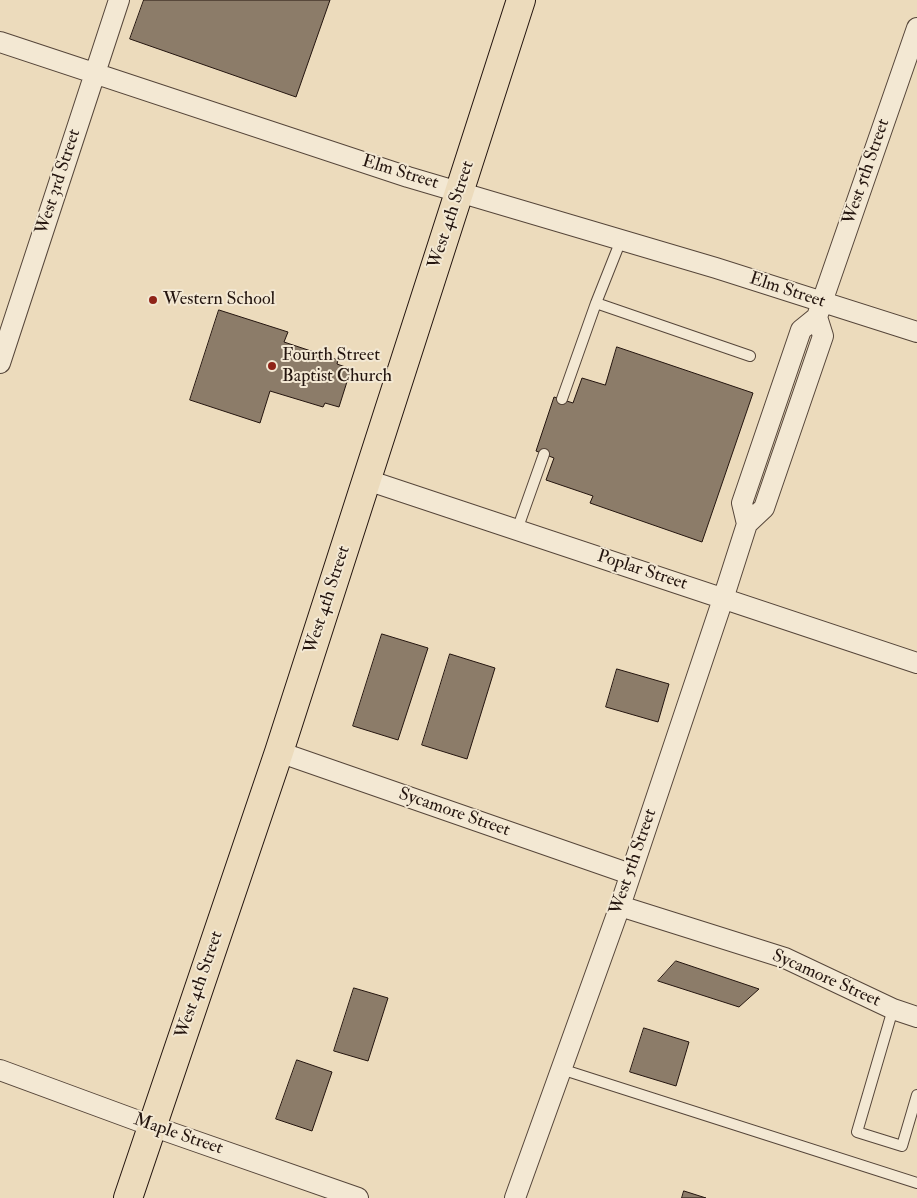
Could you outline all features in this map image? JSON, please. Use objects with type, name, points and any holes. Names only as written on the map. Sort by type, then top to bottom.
[{"type":"main road","name":"West 4th Street","points":[[128,1198],[279,752],[520,0]]},
{"type":"street","name":"West 3rd Street","points":[[0,364],[119,0]]},
{"type":"street","name":"West 5th Street","points":[[515,1198],[620,906],[747,524],[742,503],[801,330],[819,310],[917,28]]},
{"type":"street","name":"Elm Street","points":[[0,42],[399,174],[716,268],[819,310],[917,332]]},
{"type":"street","name":"Poplar Street","points":[[367,480],[917,663]]},
{"type":"street","name":"Sycamore Street","points":[[279,752],[630,874]]},
{"type":"street","name":"Sycamore Street","points":[[620,906],[785,958],[893,1009],[917,1017]]},
{"type":"street","name":"Maple Street","points":[[0,1070],[152,1126],[358,1198]]},
{"type":"lane","points":[[562,399],[596,303],[621,240]]},
{"type":"lane","points":[[596,303],[750,356]]},
{"type":"lane","points":[[517,530],[544,454]]},
{"type":"lane","points":[[893,1009],[857,1132],[902,1146],[917,1095]]},
{"type":"lane","points":[[561,1069],[917,1183]]},
{"type":"building","points":[[144,0],[330,0],[296,97],[130,39]]},
{"type":"building","name":"Fourth Street Baptist Church","points":[[219,310],[288,332],[284,342],[338,360],[337,364],[351,369],[339,407],[325,403],[323,407],[270,391],[260,423],[190,400]]},
{"type":"building","points":[[617,347],[753,393],[702,542],[590,503],[593,496],[546,480],[554,458],[536,451],[554,397],[573,403],[582,378],[605,385]]},
{"type":"building","points":[[382,634],[428,648],[398,740],[353,726]]},
{"type":"building","points":[[450,654],[495,668],[467,759],[422,745]]},
{"type":"building","points":[[617,669],[669,684],[658,722],[606,707]]},
{"type":"building","points":[[676,961],[759,989],[739,1007],[658,981]]},
{"type":"building","points":[[354,988],[388,998],[368,1061],[334,1051]]},
{"type":"building","points":[[644,1028],[689,1042],[676,1086],[630,1072]]},
{"type":"building","points":[[297,1060],[332,1072],[312,1131],[276,1119]]},
{"type":"building","points":[[684,1191],[706,1198],[682,1198]]},
{"type":"place","name":"Western School","points":[[153,300]]},
{"type":"place","name":"Fourth Street Baptist Church","points":[[272,366]]}]
